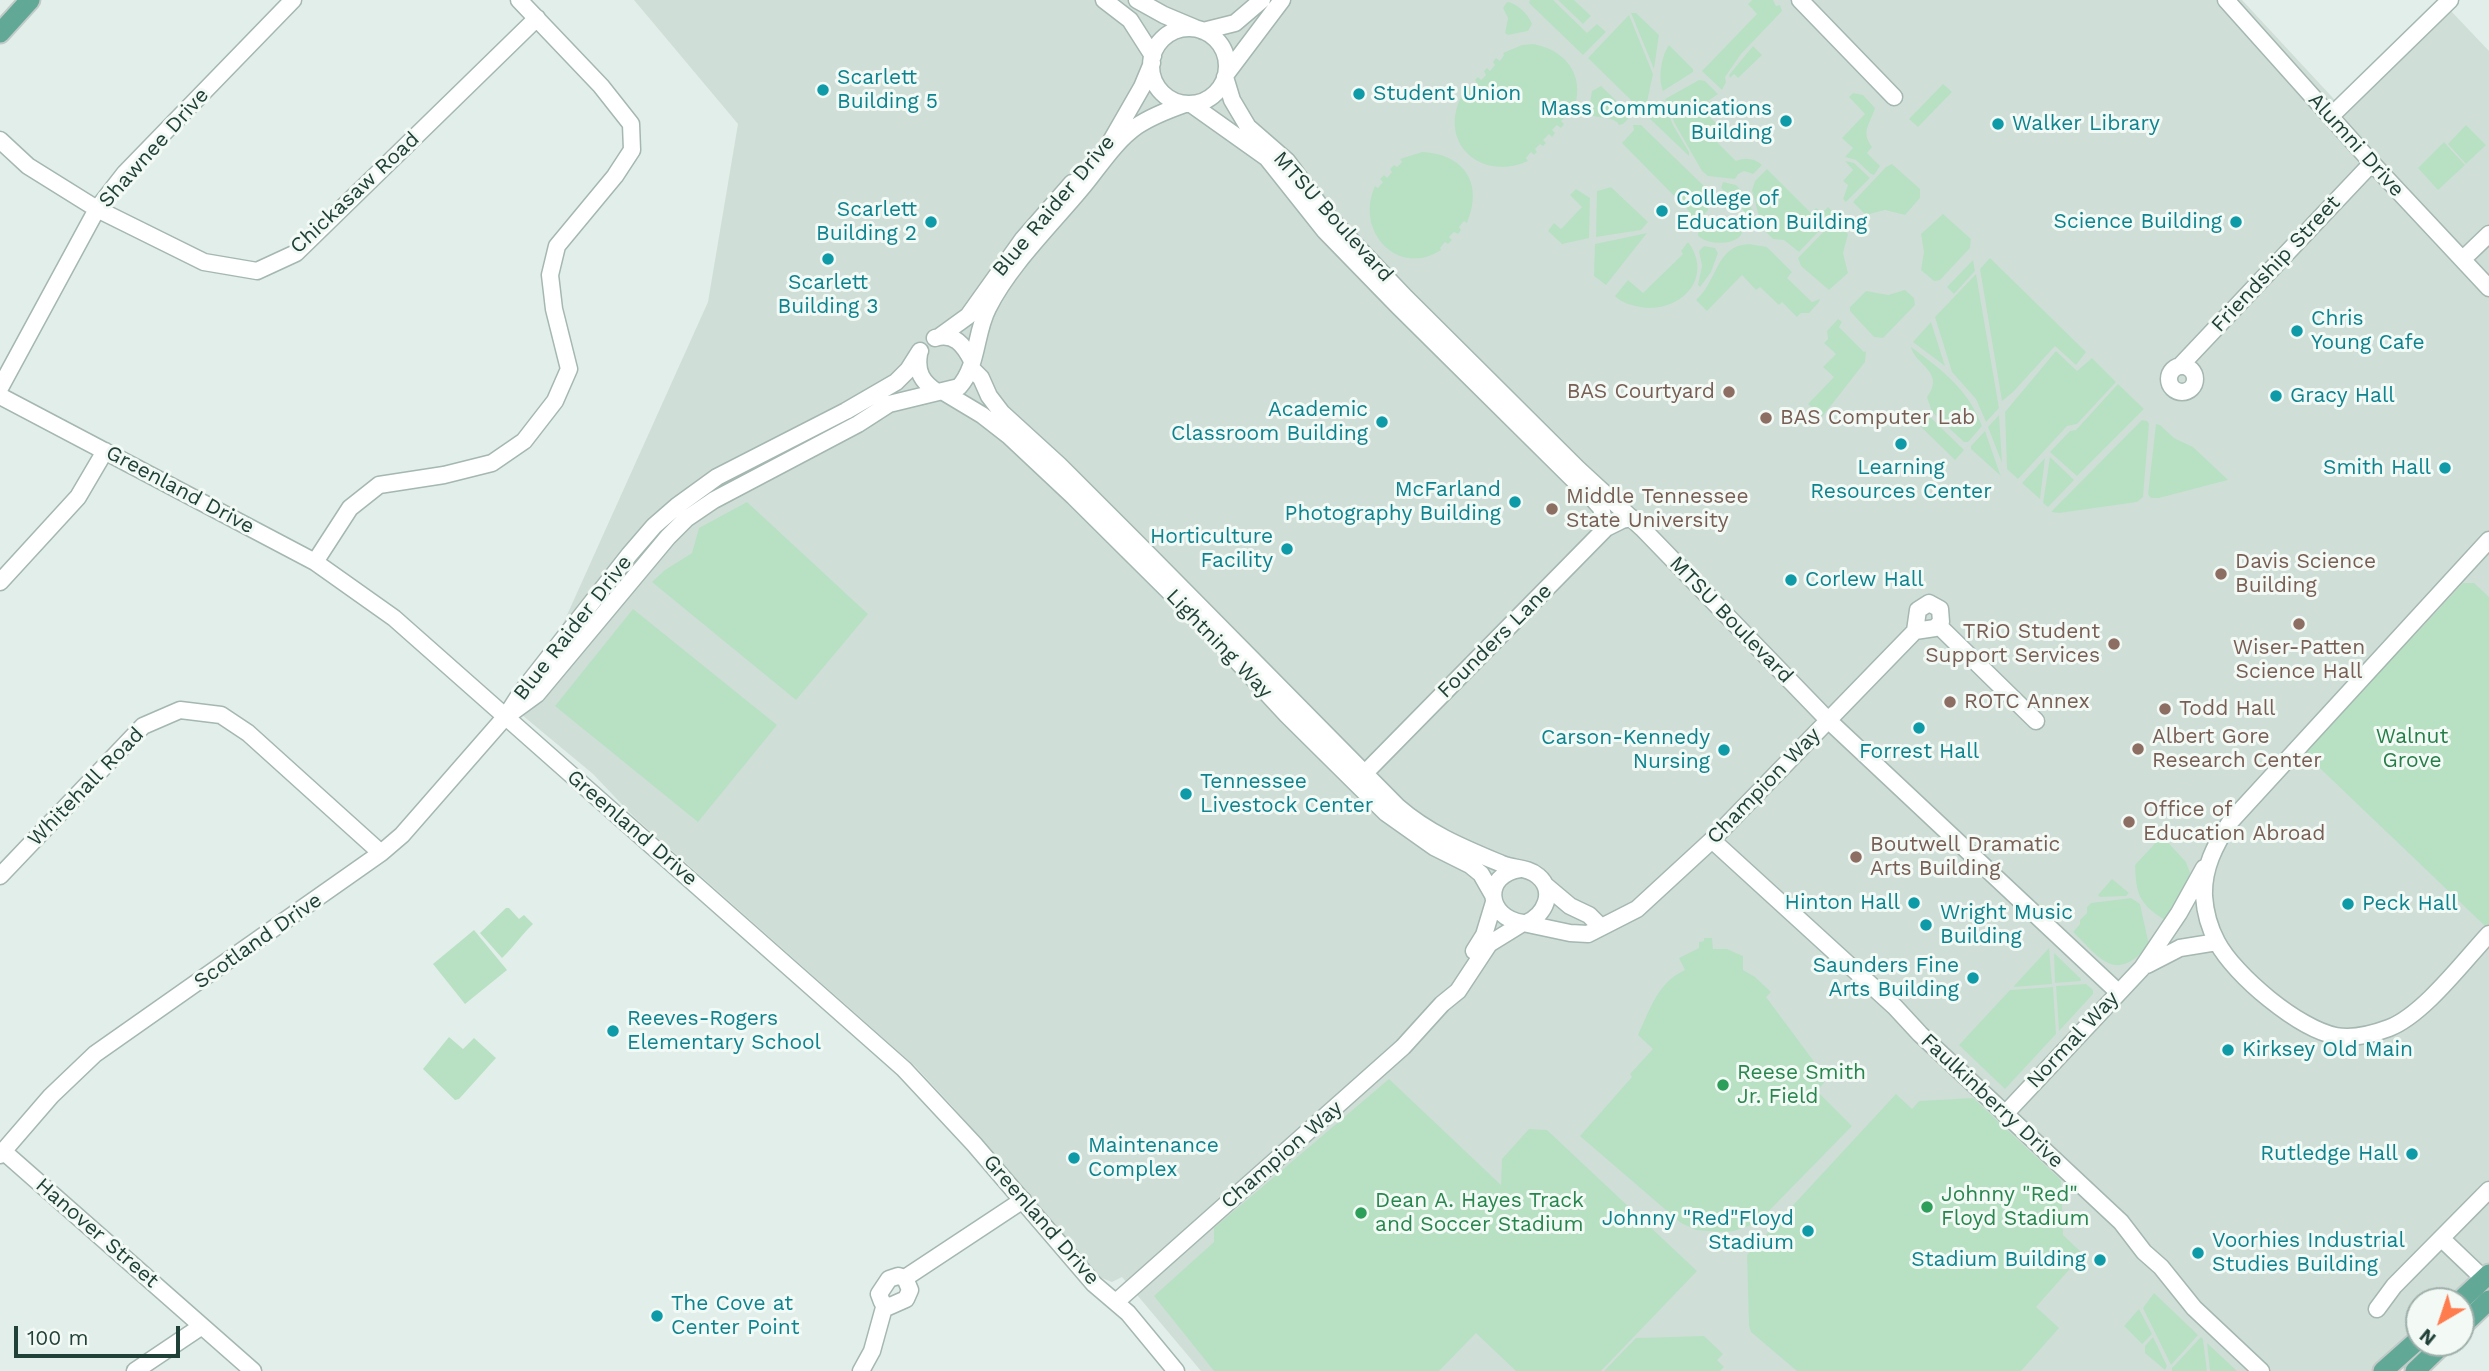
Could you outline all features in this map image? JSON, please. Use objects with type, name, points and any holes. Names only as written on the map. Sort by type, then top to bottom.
[{"type":"main road","points":[[0,33],[20,3]]},
{"type":"main road","points":[[2475,1314],[2489,1300]]},
{"type":"main road","points":[[2383,1371],[2405,1351]]},
{"type":"main road","points":[[2415,1371],[2430,1357]]},
{"type":"street","name":"Shawnee Drive","points":[[0,388],[97,209],[125,173],[293,0]]},
{"type":"street","points":[[315,562],[350,508],[379,485],[444,475],[492,463],[524,440],[555,401],[569,369],[554,309],[550,275],[557,246],[615,176],[632,150],[631,124],[601,86],[519,0]]},
{"type":"street","points":[[1104,0],[1130,19],[1152,60]]},
{"type":"street","points":[[1137,0],[1200,30],[1220,44],[1227,62],[1226,75]]},
{"type":"street","points":[[1262,0],[1235,23],[1200,30],[1184,29],[1162,40],[1152,60],[1152,74],[1164,95],[1174,101],[1188,104],[1207,100],[1216,93],[1226,75],[1282,0]]},
{"type":"street","points":[[1800,0],[1894,97]]},
{"type":"street","name":"Alumni Drive","points":[[2226,0],[2372,163],[2489,288]]},
{"type":"street","points":[[2331,116],[2451,0]]},
{"type":"street","name":"Chickasaw Road","points":[[0,140],[28,166],[97,209],[204,262],[257,271],[296,253],[537,18]]},
{"type":"street","name":"Blue Raider Drive","points":[[939,337],[968,316],[1023,239],[1114,137],[1142,87],[1152,60]]},
{"type":"street","name":"MTSU Boulevard","points":[[1226,75],[1232,100],[1248,127],[1287,161],[1326,214],[1578,469],[1632,518],[1828,720],[2118,992]]},
{"type":"street","name":"Blue Raider Drive","points":[[972,364],[980,326],[989,306],[1028,251],[1123,138],[1154,116],[1188,104]]},
{"type":"street","name":"MTSU Boulevard","points":[[1188,104],[1267,158],[1316,221],[1380,288],[1593,499],[1601,508],[1606,528]]},
{"type":"street","name":"Friendship Street","points":[[2180,366],[2372,163]]},
{"type":"street","points":[[2463,259],[2489,234]]},
{"type":"street","points":[[939,337],[955,339],[963,344],[972,364],[966,379],[959,387],[940,391],[921,378],[918,368],[920,351],[939,337]]},
{"type":"street","name":"Blue Raider Drive","points":[[506,716],[520,694],[654,526],[717,477],[846,411],[896,382],[908,370],[920,351]]},
{"type":"street","name":"Lightning Way","points":[[972,364],[989,396],[1002,413],[1161,566],[1398,807],[1433,833],[1474,853],[1520,869]]},
{"type":"street","name":"Blue Raider Drive","points":[[506,716],[537,694],[667,537],[687,519],[713,500],[858,424],[889,404],[940,391]]},
{"type":"street","name":"Lightning Way","points":[[940,391],[982,415],[1009,436],[1211,633],[1295,724],[1386,813],[1434,847],[1470,864],[1481,874],[1493,899]]},
{"type":"street","name":"Greenland Drive","points":[[0,396],[315,562],[394,618],[904,1069],[1023,1200],[1094,1284],[1128,1313],[1177,1371]]},
{"type":"street","points":[[0,582],[78,497],[105,451]]},
{"type":"street","name":"Founders Lane","points":[[1364,774],[1606,528],[1632,518]]},
{"type":"street","name":"Normal Way","points":[[2143,968],[2179,913],[2230,822],[2489,540]]},
{"type":"street","points":[[1924,604],[1933,604],[1940,609],[1942,618],[1938,625],[1915,631],[1918,610],[1924,604]]},
{"type":"street","points":[[1938,625],[2035,721]]},
{"type":"street","name":"Champion Way","points":[[1116,1302],[1403,1047],[1442,1004],[1458,991],[1489,944],[1525,923],[1570,933],[1588,934],[1637,909],[1712,840],[1915,631]]},
{"type":"street","name":"Whitehall Road","points":[[0,876],[143,726],[180,710],[221,715],[247,733],[382,853]]},
{"type":"street","name":"Scotland Drive","points":[[2,1153],[51,1096],[95,1054],[382,853],[402,835],[506,716]]},
{"type":"street","name":"Faulkinberry Drive","points":[[1712,840],[1895,1007],[1920,1034],[2121,1222],[2194,1308],[2261,1371]]},
{"type":"street","points":[[2209,859],[2204,895],[2217,942],[2247,978],[2279,1007],[2310,1027],[2340,1037],[2375,1033],[2406,1019],[2433,995],[2489,934]]},
{"type":"street","points":[[1545,885],[1545,906],[1539,916],[1525,923],[1508,920],[1500,913],[1493,899],[1495,886],[1502,876],[1520,869],[1532,872],[1570,906],[1589,915],[1600,926]]},
{"type":"street","name":"Champion Way","points":[[1442,1004],[1450,986],[1482,938],[1493,899]]},
{"type":"street","name":"Normal Way","points":[[2005,1114],[2143,968],[2162,955],[2180,948],[2217,942]]},
{"type":"street","name":"Hanover Street","points":[[2,1153],[253,1371]]},
{"type":"street","points":[[2377,1309],[2394,1286],[2489,1190]]},
{"type":"street","points":[[861,1371],[872,1351],[885,1304],[881,1302],[879,1294],[883,1285],[898,1276],[905,1278],[1023,1200]]},
{"type":"street","points":[[2442,1239],[2486,1277]]},
{"type":"street","points":[[135,1371],[202,1326]]},
{"type":"shaded area","name":"Middle Tennessee State University","points":[[634,0],[2242,0],[2345,111],[2450,10],[2489,51],[2489,1268],[2469,1287],[2405,1287],[2405,1350],[2383,1371],[1201,1371],[1122,1277],[1112,1282],[1099,1277],[915,1066],[634,817],[593,774],[522,715],[708,302],[738,124]]},
{"type":"green space","points":[[1530,0],[1553,0],[1587,33],[1597,24],[1606,32],[1583,55],[1529,3]]},
{"type":"green space","points":[[1558,0],[1574,0],[1591,16],[1583,24]]},
{"type":"green space","points":[[1752,0],[1773,0],[1776,6],[1780,5],[1782,11],[1741,54],[1725,77],[1722,90],[1702,71],[1757,14],[1748,4]]},
{"type":"green space","points":[[1507,2],[1519,7],[1528,17],[1532,24],[1528,31],[1508,35],[1505,33],[1508,18],[1503,8]]},
{"type":"green space","points":[[1631,13],[1636,13],[1659,35],[1654,69]]},
{"type":"green space","points":[[1629,15],[1653,74],[1647,102],[1638,107],[1588,58]]},
{"type":"green space","points":[[1533,44],[1557,53],[1572,70],[1577,92],[1570,117],[1567,115],[1561,121],[1564,124],[1561,128],[1557,125],[1552,130],[1555,133],[1552,137],[1549,134],[1543,140],[1546,143],[1535,149],[1537,152],[1534,155],[1531,152],[1526,158],[1528,161],[1511,166],[1495,166],[1481,162],[1469,154],[1460,143],[1455,130],[1455,114],[1461,97],[1464,99],[1469,92],[1466,90],[1469,86],[1472,89],[1477,84],[1475,80],[1478,77],[1481,80],[1486,75],[1484,71],[1487,68],[1490,71],[1496,58],[1500,61],[1503,53],[1522,45]]},
{"type":"green space","points":[[1669,45],[1693,72],[1663,91],[1661,68]]},
{"type":"green space","points":[[1753,46],[1762,55],[1738,78],[1734,74],[1730,78],[1729,75]]},
{"type":"green space","points":[[1699,80],[1705,81],[1718,94],[1708,101],[1714,107],[1707,114],[1721,128],[1713,138],[1736,161],[1750,159],[1762,165],[1753,174],[1744,171],[1735,179],[1708,176],[1702,171],[1675,124],[1665,99]]},
{"type":"green space","points":[[1943,84],[1952,92],[1918,127],[1909,119]]},
{"type":"green space","points":[[1601,86],[1628,112],[1628,119],[1623,124],[1588,114],[1592,91]]},
{"type":"green space","points":[[1853,93],[1863,95],[1875,108],[1867,132],[1872,147],[1867,153],[1880,166],[1874,175],[1856,160],[1845,157],[1853,148],[1842,138],[1865,114],[1849,97]]},
{"type":"green space","points":[[1663,100],[1689,156],[1647,116],[1651,108]]},
{"type":"green space","points":[[1633,125],[1641,125],[1707,189],[1708,210],[1694,227],[1687,226],[1692,220],[1686,214],[1689,211],[1622,143],[1634,130]]},
{"type":"green space","points":[[2466,125],[2486,145],[2466,164],[2448,144]]},
{"type":"green space","points":[[2444,142],[2465,165],[2438,190],[2418,168]]},
{"type":"green space","points":[[1422,152],[1449,158],[1467,173],[1473,195],[1472,209],[1467,223],[1464,221],[1458,234],[1454,232],[1449,237],[1452,240],[1448,244],[1445,242],[1441,250],[1425,257],[1410,258],[1396,254],[1384,246],[1371,219],[1370,203],[1375,186],[1378,188],[1383,182],[1380,179],[1384,175],[1387,178],[1392,172],[1390,169],[1402,162],[1400,159]]},
{"type":"green space","points":[[1845,161],[1854,163],[1870,178],[1846,202],[1843,199],[1848,185],[1843,181],[1853,170]]},
{"type":"green space","points":[[1892,164],[1920,189],[1920,198],[1905,215],[1885,210],[1866,215],[1853,202]]},
{"type":"green space","points":[[1767,169],[1811,213],[1816,208],[1822,213],[1828,207],[1835,214],[1799,252],[1784,240],[1773,239],[1762,228],[1752,190],[1755,181]]},
{"type":"green space","points":[[1723,182],[1748,191],[1753,217],[1721,188]]},
{"type":"green space","points":[[1611,187],[1648,222],[1641,230],[1596,237],[1597,191]]},
{"type":"green space","points":[[1576,189],[1590,198],[1589,238],[1562,244],[1548,231],[1554,223],[1561,229],[1582,207],[1570,195]]},
{"type":"green space","points":[[1943,214],[1971,239],[1970,248],[1940,280],[1934,281],[1921,270],[1924,252],[1921,234]]},
{"type":"green space","points":[[1735,217],[1742,232],[1738,238],[1723,243],[1698,236],[1702,225],[1711,219]]},
{"type":"green space","points":[[1834,221],[1848,234],[1843,253],[1848,273],[1829,290],[1801,266],[1798,258]]},
{"type":"green space","points":[[1647,233],[1606,285],[1594,276],[1595,244]]},
{"type":"green space","points":[[1688,242],[1698,268],[1689,291],[1680,299],[1655,308],[1630,304],[1615,296],[1628,280],[1643,293],[1683,254],[1681,251]]},
{"type":"green space","points":[[1749,244],[1767,247],[1792,272],[1787,278],[1812,302],[1820,299],[1809,313],[1801,313],[1797,317],[1782,302],[1779,305],[1760,287],[1756,290],[1742,275],[1707,311],[1696,300],[1723,257],[1738,246]]},
{"type":"green space","points":[[1704,246],[1715,248],[1718,253],[1711,272],[1700,287],[1698,285],[1702,266],[1699,251]]},
{"type":"green space","points":[[1990,258],[2086,352],[2076,365],[2055,346],[2002,401],[1980,269]]},
{"type":"green space","points":[[1973,260],[1975,271],[1954,294],[1947,287]]},
{"type":"green space","points":[[1976,274],[1999,408],[1986,422],[1976,399],[1952,372],[1935,317]]},
{"type":"green space","points":[[1905,290],[1914,298],[1915,305],[1883,338],[1874,337],[1850,311],[1850,307],[1866,291],[1888,295]]},
{"type":"green space","points":[[1838,319],[1842,322],[1839,327],[1866,351],[1865,362],[1822,417],[1808,404],[1834,377],[1823,367],[1836,354],[1824,343],[1828,339],[1827,331]]},
{"type":"green space","points":[[1931,322],[1945,366],[1913,342]]},
{"type":"green space","points":[[1911,347],[1943,372],[1969,401],[1982,426],[1968,442],[1964,442],[1932,412],[1927,397],[1933,381],[1928,369]]},
{"type":"green space","points":[[2056,351],[2077,371],[2092,358],[2116,382],[2077,424],[2067,426],[2018,479],[2007,469],[2005,412]]},
{"type":"green space","points":[[2118,384],[2144,409],[2077,476],[2050,452],[2070,431],[2076,430]]},
{"type":"green space","points":[[1918,412],[1931,418],[1964,450],[1955,460],[1912,418]]},
{"type":"green space","points":[[1999,415],[2002,463],[1988,427]]},
{"type":"green space","points":[[2142,420],[2149,424],[2143,497],[2137,502],[2051,512]]},
{"type":"green space","points":[[2156,424],[2174,438],[2193,447],[2228,480],[2151,498],[2148,494]]},
{"type":"green space","points":[[1985,431],[2001,476],[1971,449]]},
{"type":"green space","points":[[2050,457],[2074,480],[2048,507],[2043,503]]},
{"type":"green space","points":[[2045,458],[2040,499],[2022,483]]},
{"type":"green space","points":[[747,502],[868,614],[796,700],[652,582],[692,553],[699,528]]},
{"type":"green space","name":"Walnut Grove","points":[[2463,583],[2474,583],[2489,597],[2489,924],[2485,926],[2303,752],[2410,635],[2413,637]]},
{"type":"green space","points":[[633,609],[777,725],[698,822],[555,706]]},
{"type":"green space","points":[[2162,836],[2186,862],[2190,873],[2182,893],[2165,920],[2144,903],[2136,884],[2135,865]]},
{"type":"green space","points":[[2112,879],[2129,893],[2126,896],[2098,895]]},
{"type":"green space","points":[[2131,898],[2140,904],[2149,945],[2127,963],[2109,963],[2073,932],[2091,903]]},
{"type":"green space","points":[[506,908],[519,919],[524,915],[533,924],[502,958],[480,933]]},
{"type":"green space","points":[[474,930],[507,970],[465,1004],[433,964]]},
{"type":"green space","name":"Reese Smith Jr. Field","points":[[1704,938],[1712,938],[1713,949],[1727,949],[1743,956],[1743,970],[1771,992],[1766,997],[1827,1079],[1817,1091],[1852,1126],[1757,1223],[1734,1231],[1696,1230],[1681,1223],[1580,1136],[1653,1049],[1638,1035],[1661,989],[1685,970],[1679,958],[1699,948],[1699,942],[1704,941]]},
{"type":"green space","points":[[2049,948],[2052,984],[2014,987],[2014,986]]},
{"type":"green space","points":[[2054,953],[2081,979],[2081,981],[2055,983]]},
{"type":"green space","points":[[2086,984],[2093,990],[2093,994],[2059,1031],[2056,986]]},
{"type":"green space","points":[[2053,987],[2056,1034],[2005,1089],[1959,1045],[2010,990]]},
{"type":"green space","points":[[449,1037],[463,1049],[474,1038],[496,1058],[459,1099],[455,1100],[423,1069]]},
{"type":"green space","name":"Dean A. Hayes Track and Soccer Stadium","points":[[1389,1079],[1501,1185],[1502,1159],[1529,1129],[1547,1130],[1697,1271],[1601,1371],[1516,1371],[1476,1333],[1439,1371],[1214,1371],[1154,1296],[1214,1242],[1214,1228]]},
{"type":"green space","name":"Johnny \"Red\" Floyd Stadium","points":[[1896,1094],[1912,1109],[1919,1101],[1973,1098],[2061,1180],[2063,1235],[2083,1254],[2036,1307],[2059,1328],[2021,1371],[1797,1371],[1751,1332],[1747,1255]]},
{"type":"green space","points":[[2154,1293],[2198,1335],[2171,1365],[2143,1308]]},
{"type":"green space","points":[[2139,1309],[2152,1334],[2142,1344],[2124,1326]]},
{"type":"green space","points":[[1704,1336],[1723,1354],[1717,1360],[1724,1367],[1720,1371],[1604,1371],[1636,1338]]},
{"type":"green space","points":[[2153,1337],[2167,1366],[2165,1370],[2145,1353],[2145,1346]]},
{"type":"green space","points":[[2201,1337],[2207,1371],[2172,1371],[2172,1368]]},
{"type":"green space","points":[[2207,1343],[2237,1371],[2210,1371]]},
{"type":"place","name":"Scarlett Building 5","points":[[823,90]]},
{"type":"place","name":"Student Union","points":[[1359,94]]},
{"type":"place","name":"Mass Communications Building","points":[[1786,121]]},
{"type":"place","name":"Walker Library","points":[[1998,124]]},
{"type":"place","name":"College of Education Building","points":[[1662,211]]},
{"type":"place","name":"Scarlett Building 2","points":[[931,222]]},
{"type":"place","name":"Science Building","points":[[2236,222]]},
{"type":"place","name":"Scarlett Building 3","points":[[828,259]]},
{"type":"place","name":"Chris Young Cafe","points":[[2297,331]]},
{"type":"place","name":"BAS Courtyard","points":[[1729,392]]},
{"type":"place","name":"Gracy Hall","points":[[2276,396]]},
{"type":"place","name":"BAS Computer Lab","points":[[1766,418]]},
{"type":"place","name":"Academic Classroom Building","points":[[1382,422]]},
{"type":"place","name":"Learning Resources Center","points":[[1901,444]]},
{"type":"place","name":"Smith Hall","points":[[2445,468]]},
{"type":"place","name":"McFarland Photography Building","points":[[1515,502]]},
{"type":"place","name":"Middle Tennessee State University","points":[[1552,509]]},
{"type":"place","name":"Horticulture Facility","points":[[1287,549]]},
{"type":"place","name":"Davis Science Building","points":[[2221,574]]},
{"type":"place","name":"Corlew Hall","points":[[1791,580]]},
{"type":"place","name":"Wiser-Patten Science Hall","points":[[2299,624]]},
{"type":"place","name":"TRiO Student Support Services","points":[[2114,644]]},
{"type":"place","name":"ROTC Annex","points":[[1950,702]]},
{"type":"place","name":"Todd Hall","points":[[2165,709]]},
{"type":"place","name":"Forrest Hall","points":[[1919,728]]},
{"type":"place","name":"Albert Gore Research Center","points":[[2138,749]]},
{"type":"place","name":"Carson-Kennedy Nursing","points":[[1724,750]]},
{"type":"place","name":"Tennessee Livestock Center","points":[[1186,794]]},
{"type":"place","name":"Office of Education Abroad","points":[[2129,822]]},
{"type":"place","name":"Boutwell Dramatic Arts Building","points":[[1856,857]]},
{"type":"place","name":"Hinton Hall","points":[[1914,903]]},
{"type":"place","name":"Peck Hall","points":[[2348,904]]},
{"type":"place","name":"Wright Music Building","points":[[1926,925]]},
{"type":"place","name":"Saunders Fine Arts Building","points":[[1973,978]]},
{"type":"place","name":"Reeves-Rogers Elementary School","points":[[613,1031]]},
{"type":"place","name":"Kirksey Old Main","points":[[2228,1050]]},
{"type":"place","name":"Reese Smith Jr. Field","points":[[1723,1085]]},
{"type":"place","name":"Rutledge Hall","points":[[2412,1154]]},
{"type":"place","name":"Maintenance Complex","points":[[1074,1158]]},
{"type":"place","name":"Johnny \"Red\" Floyd Stadium","points":[[1927,1207]]},
{"type":"place","name":"Dean A. Hayes Track and Soccer Stadium","points":[[1361,1213]]},
{"type":"place","name":"Johnny \"Red\"Floyd Stadium","points":[[1808,1231]]},
{"type":"place","name":"Voorhies Industrial Studies Building","points":[[2198,1253]]},
{"type":"place","name":"Stadium Building","points":[[2100,1260]]},
{"type":"place","name":"The Cove at Center Point","points":[[657,1316]]}]
